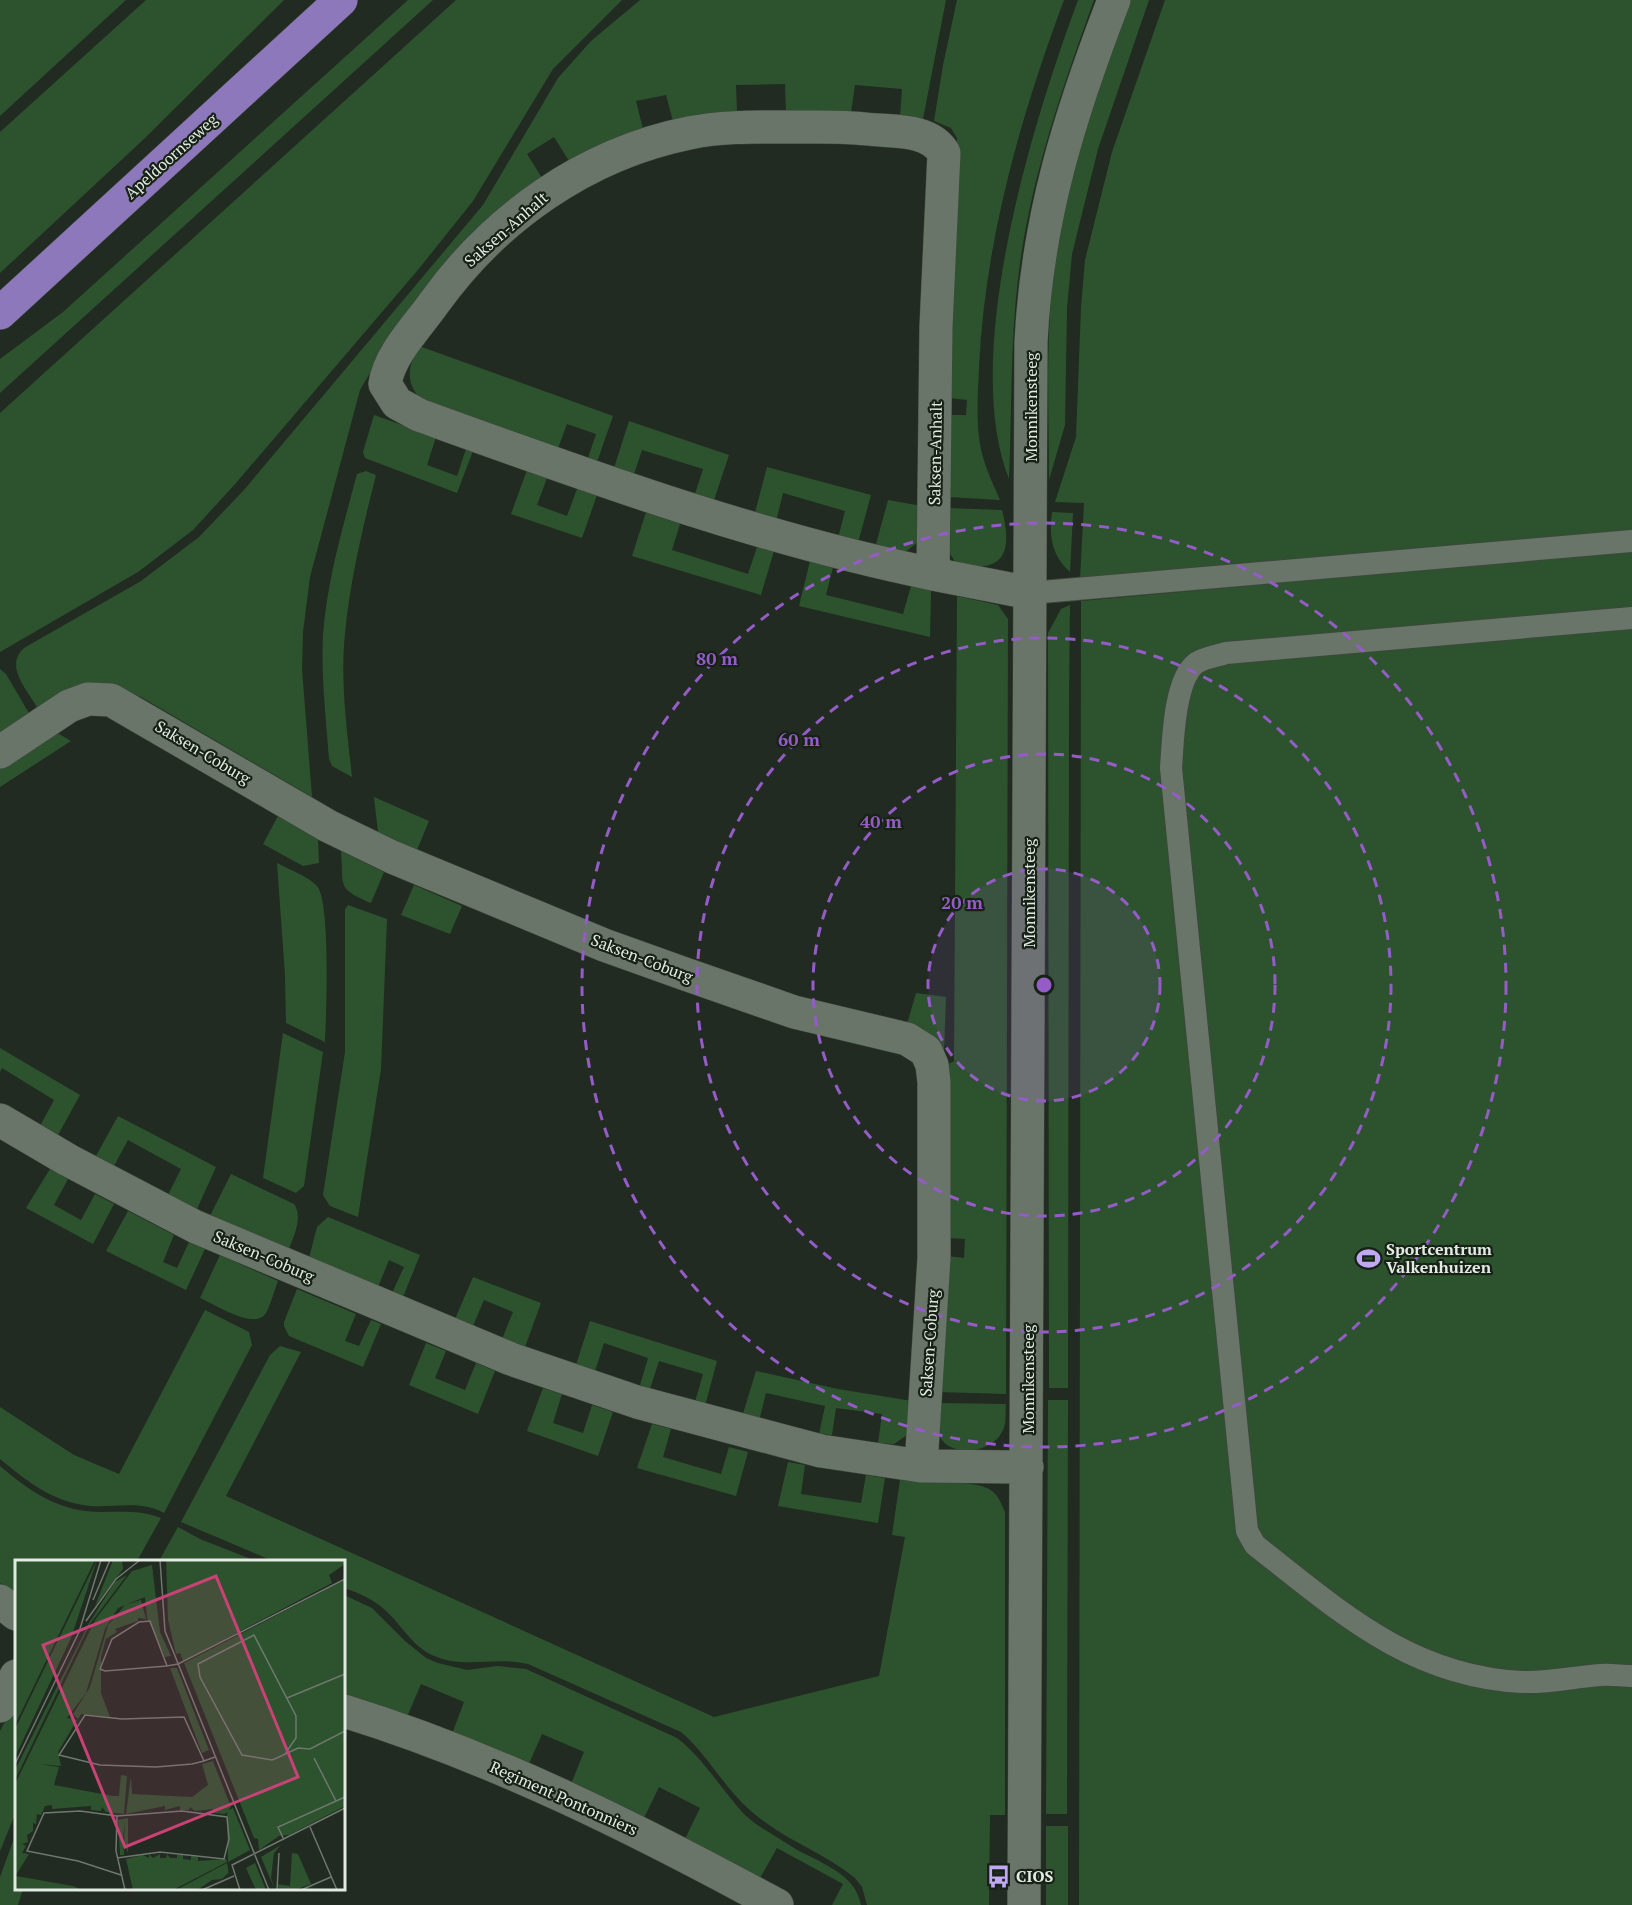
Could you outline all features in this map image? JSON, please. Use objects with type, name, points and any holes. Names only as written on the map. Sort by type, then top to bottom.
[{"type":"main road","name":"Apeldoornseweg","points":[[0,313],[340,2]]},
{"type":"street","name":"Monnikensteeg","points":[[1024,1905],[1030,385],[1034,286],[1039,247],[1063,143],[1114,0]]},
{"type":"street","name":"Saksen-Anhalt","points":[[933,574],[936,327],[944,153],[938,144],[927,136],[851,127],[736,127],[689,133],[607,158],[579,172],[527,207],[468,260],[409,338],[386,375],[385,384],[397,403],[419,415],[653,499],[834,552],[933,574],[1030,593]]},
{"type":"street","name":"Saksen-Coburg","points":[[0,752],[69,706],[88,699],[111,700],[328,826],[392,857],[604,945],[685,975],[794,1012],[907,1039],[926,1051],[932,1065],[934,1082],[934,1258],[921,1466]]},
{"type":"street","name":"Saksen-Coburg","points":[[0,1120],[78,1166],[196,1227],[511,1359],[637,1402],[749,1434],[821,1451],[921,1466],[1027,1467]]},
{"type":"street","points":[[0,1601],[15,1613]]},
{"type":"street","points":[[0,1706],[15,1678]]},
{"type":"street","name":"Regiment Pontonniers","points":[[345,1711],[403,1730],[582,1803],[777,1905]]},
{"type":"lane","points":[[1030,593],[1632,541]]},
{"type":"lane","points":[[1632,618],[1226,653],[1197,663],[1185,676],[1173,731],[1171,768],[1247,1531],[1255,1545],[1354,1622],[1388,1644],[1419,1659],[1469,1675],[1523,1682],[1602,1675],[1632,1676]]},
{"type":"lane","points":[[1602,1675],[1632,1663]]},
{"type":"green space","points":[[0,0],[126,0],[0,116]]},
{"type":"green space","points":[[146,0],[284,0],[145,138],[0,273],[0,132]]},
{"type":"green space","points":[[408,0],[433,0],[0,393],[0,359],[63,312]]},
{"type":"green space","points":[[456,0],[622,0],[553,69],[473,201],[417,271],[193,530],[138,572],[0,652],[0,413]]},
{"type":"green space","points":[[640,0],[946,0],[923,119],[900,117],[902,89],[855,85],[851,113],[786,113],[785,84],[736,85],[737,113],[673,121],[666,95],[636,101],[643,129],[569,161],[554,137],[527,154],[542,178],[378,359],[360,390],[310,577],[303,632],[302,669],[312,797],[141,697],[116,686],[38,709],[19,678],[16,663],[18,655],[24,648],[141,581],[199,537],[244,490],[483,205],[558,78],[591,41]]},
{"type":"green space","points":[[957,0],[1064,0],[1019,135],[1007,180],[989,273],[979,367],[979,435],[985,463],[1000,500],[948,497],[948,415],[966,415],[967,400],[949,398],[957,138],[951,128],[934,121]]},
{"type":"green space","points":[[1078,0],[1094,0],[1059,100],[1024,236],[1016,297],[1009,479],[996,428],[993,369],[997,305],[1008,239],[1023,172],[1041,109]]},
{"type":"green space","points":[[1131,0],[1149,0],[1098,149],[1072,254],[1067,308],[1065,425],[1049,480],[1049,323],[1059,236],[1085,133]]},
{"type":"green space","points":[[1165,0],[1632,0],[1632,530],[1080,579],[1084,503],[1055,502],[1076,437],[1085,260],[1112,152]]},
{"type":"green space","points":[[419,346],[613,416],[596,465],[587,461],[596,434],[567,424],[557,451],[420,399],[410,379],[412,360]]},
{"type":"green space","points":[[374,415],[436,437],[427,465],[457,476],[466,449],[473,451],[457,493],[365,458],[363,452]]},
{"type":"green space","points":[[629,421],[729,455],[713,503],[694,497],[703,469],[642,450],[633,477],[613,471]]},
{"type":"green space","points":[[767,467],[871,495],[858,543],[838,538],[845,511],[783,493],[776,522],[754,516]]},
{"type":"green space","points":[[527,470],[547,478],[537,505],[567,516],[577,489],[597,495],[582,538],[511,514]]},
{"type":"green space","points":[[366,471],[376,475],[347,614],[343,670],[352,777],[332,766],[329,759],[323,681],[323,635],[332,574],[346,514],[357,474]]},
{"type":"green space","points":[[888,500],[922,506],[918,542],[904,553],[875,548]]},
{"type":"green space","points":[[947,508],[1002,510],[1006,538],[1005,549],[995,563],[972,566],[956,563],[947,549]]},
{"type":"green space","points":[[646,512],[680,524],[672,550],[748,574],[757,547],[774,551],[761,595],[632,556]]},
{"type":"green space","points":[[1052,512],[1073,513],[1070,572],[1055,552],[1051,537]]},
{"type":"green space","name":"Sportcentrum Valkenhuizen","points":[[1632,551],[1632,1905],[1079,1905],[1081,601]]},
{"type":"green space","points":[[810,561],[833,567],[826,595],[903,614],[911,586],[931,590],[930,637],[799,606]]},
{"type":"green space","points":[[957,596],[998,605],[1008,619],[1006,1394],[938,1392],[947,1256],[964,1258],[965,1239],[947,1238],[945,1066],[954,1061]]},
{"type":"green space","points":[[1070,605],[1068,1388],[1049,1388],[1048,633],[1061,609]]},
{"type":"green space","points":[[0,669],[6,674],[30,715],[0,734]]},
{"type":"green space","points":[[54,731],[71,741],[0,787],[0,766]]},
{"type":"green space","points":[[374,797],[429,821],[417,850],[378,832]]},
{"type":"green space","points":[[278,816],[318,839],[319,863],[303,866],[263,844]]},
{"type":"green space","points":[[341,851],[384,872],[371,903],[352,894],[344,885]]},
{"type":"green space","points":[[277,863],[313,882],[321,896],[327,960],[325,1042],[286,1023]]},
{"type":"green space","points":[[414,885],[462,906],[450,934],[401,915]]},
{"type":"green space","points":[[348,905],[387,919],[381,1069],[358,1217],[330,1206],[323,1195],[345,1052],[345,909]]},
{"type":"green space","points":[[916,993],[946,997],[944,1052],[907,1024]]},
{"type":"green space","points":[[283,1033],[323,1052],[304,1186],[296,1193],[263,1178]]},
{"type":"green space","points":[[0,1048],[80,1095],[58,1135],[40,1126],[54,1100],[2,1068],[0,1072]]},
{"type":"green space","points":[[118,1116],[216,1167],[197,1209],[168,1195],[181,1169],[128,1140],[114,1166],[96,1156]]},
{"type":"green space","points":[[50,1169],[68,1179],[54,1205],[81,1220],[95,1194],[114,1204],[93,1244],[26,1208]]},
{"type":"green space","points":[[231,1174],[294,1204],[298,1220],[289,1249],[210,1216]]},
{"type":"green space","points":[[128,1211],[174,1235],[163,1262],[177,1268],[189,1242],[205,1249],[186,1290],[106,1251]]},
{"type":"green space","points":[[328,1217],[420,1255],[403,1297],[392,1293],[404,1267],[389,1260],[378,1287],[309,1258],[317,1227]]},
{"type":"green space","points":[[220,1255],[278,1281],[268,1309],[260,1318],[244,1318],[200,1298]]},
{"type":"green space","points":[[473,1277],[541,1303],[525,1347],[502,1339],[513,1312],[484,1300],[473,1326],[455,1319]]},
{"type":"green space","points":[[297,1289],[356,1314],[345,1341],[359,1346],[371,1320],[381,1324],[363,1367],[289,1336],[284,1322]]},
{"type":"green space","points":[[205,1310],[249,1332],[252,1345],[164,1513],[146,1507],[90,1506],[64,1500],[31,1483],[0,1459],[0,1407],[74,1455],[119,1474]]},
{"type":"green space","points":[[590,1321],[717,1361],[705,1406],[695,1402],[703,1374],[659,1361],[650,1389],[640,1385],[648,1358],[604,1343],[595,1371],[576,1365]]},
{"type":"green space","points":[[426,1343],[446,1351],[435,1378],[465,1390],[476,1363],[495,1371],[478,1414],[409,1385]]},
{"type":"green space","points":[[280,1346],[301,1352],[226,1496],[714,1717],[879,1676],[905,1537],[892,1535],[900,1480],[972,1484],[995,1493],[1005,1512],[1005,1815],[990,1815],[989,1905],[867,1905],[862,1887],[855,1878],[830,1860],[776,1830],[751,1811],[681,1732],[528,1664],[503,1661],[456,1662],[432,1655],[418,1646],[380,1606],[345,1588],[345,1560],[271,1560],[181,1522],[270,1355]]},
{"type":"green space","points":[[756,1371],[838,1389],[912,1401],[907,1435],[894,1444],[878,1443],[882,1414],[836,1408],[832,1435],[819,1434],[825,1406],[766,1393],[759,1421],[742,1417]]},
{"type":"green space","points":[[543,1388],[562,1394],[553,1423],[583,1433],[592,1405],[613,1412],[598,1456],[527,1431]]},
{"type":"green space","points":[[1048,1400],[1068,1400],[1067,1814],[1046,1814]]},
{"type":"green space","points":[[938,1403],[1006,1404],[1004,1429],[996,1440],[988,1445],[968,1451],[958,1450],[942,1440],[937,1431]]},
{"type":"green space","points":[[652,1424],[671,1429],[663,1457],[721,1474],[729,1447],[748,1452],[736,1496],[637,1468]]},
{"type":"green space","points":[[788,1462],[805,1465],[801,1494],[861,1503],[866,1475],[885,1478],[878,1523],[778,1506]]},
{"type":"green space","points":[[0,1466],[35,1492],[59,1504],[86,1511],[138,1513],[161,1518],[138,1560],[15,1560],[15,1594],[0,1583]]},
{"type":"green space","points":[[178,1527],[200,1539],[253,1560],[160,1560]]},
{"type":"green space","points":[[345,1595],[372,1608],[426,1658],[467,1670],[497,1666],[526,1669],[677,1738],[696,1755],[748,1818],[841,1875],[857,1893],[861,1905],[832,1905],[843,1884],[777,1848],[760,1878],[685,1839],[700,1808],[659,1787],[644,1818],[571,1784],[584,1752],[542,1734],[528,1766],[452,1734],[464,1702],[421,1684],[407,1717],[345,1696]]},
{"type":"green space","points":[[15,1703],[15,1814],[0,1851],[0,1731]]},
{"type":"green space","points":[[1046,1826],[1068,1826],[1068,1905],[1046,1905]]},
{"type":"green space","points":[[15,1836],[15,1890],[23,1890],[18,1905],[0,1905],[0,1877]]},
{"type":"place","name":"Sportcentrum Valkenhuizen","points":[[1368,1258]]},
{"type":"place","name":"CIOS","points":[[998,1876]]}]
